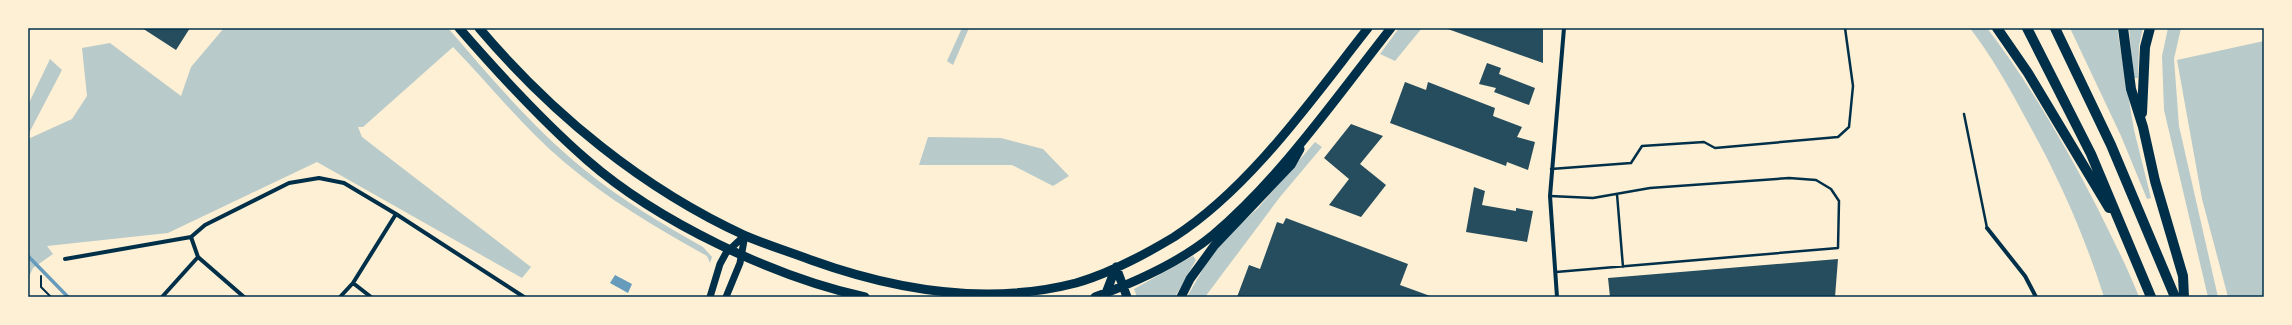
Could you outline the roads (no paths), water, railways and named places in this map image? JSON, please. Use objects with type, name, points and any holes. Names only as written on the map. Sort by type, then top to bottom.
[{"type":"highway","points":[[1997,28],[2028,73],[2078,160],[2126,235]]},
{"type":"highway","points":[[2027,28],[2091,154],[2151,297]]},
{"type":"highway","points":[[2055,28],[2111,145],[2175,297]]},
{"type":"highway","points":[[2123,28],[2131,88],[2143,127],[2155,181],[2183,276],[2184,297]]},
{"type":"highway","points":[[2143,127],[2144,54],[2150,28]]},
{"type":"main road","points":[[459,28],[526,101],[588,161],[632,194],[672,219],[730,249],[814,282],[865,297]]},
{"type":"main road","points":[[479,28],[534,87],[578,128],[622,162],[692,207],[745,235],[838,270],[871,279],[944,293],[984,295],[1041,290],[1077,282],[1116,267],[1174,237],[1223,200],[1277,141],[1368,28]]},
{"type":"main road","points":[[1095,297],[1107,295],[1172,262],[1212,235],[1251,198],[1309,134],[1392,28]]},
{"type":"main road","points":[[1181,297],[1201,262],[1291,165],[1309,134]]},
{"type":"main road","points":[[1116,267],[1127,297]]},
{"type":"main road","points":[[1107,295],[1116,267]]},
{"type":"street","points":[[1557,297],[1550,196],[1551,169],[1562,70],[1564,28]]},
{"type":"street","points":[[65,259],[190,237],[205,225],[290,183],[318,178],[344,183],[396,214],[524,297]]},
{"type":"street","points":[[340,297],[353,283],[396,214]]},
{"type":"street","points":[[1987,228],[2025,276],[2036,297]]},
{"type":"street","points":[[710,297],[720,264],[730,249],[745,235]]},
{"type":"street","points":[[726,297],[740,263],[745,235]]},
{"type":"street","points":[[190,237],[198,257],[244,297]]},
{"type":"street","points":[[162,297],[198,257]]},
{"type":"street","points":[[353,283],[371,297]]},
{"type":"lane","points":[[1551,169],[1630,163],[1642,146],[1704,142],[1715,148],[1838,136],[1849,127],[1853,86],[1845,28]]},
{"type":"lane","points":[[1964,114],[1987,228]]},
{"type":"lane","points":[[1550,196],[1593,198],[1650,188],[1790,178],[1816,180],[1831,189],[1839,201],[1838,248],[1555,272]]},
{"type":"lane","points":[[1617,194],[1623,267]]},
{"type":"water","points":[[615,275],[632,284],[628,293],[610,283]]},
{"type":"waterway","points":[[28,256],[68,297]]}]
